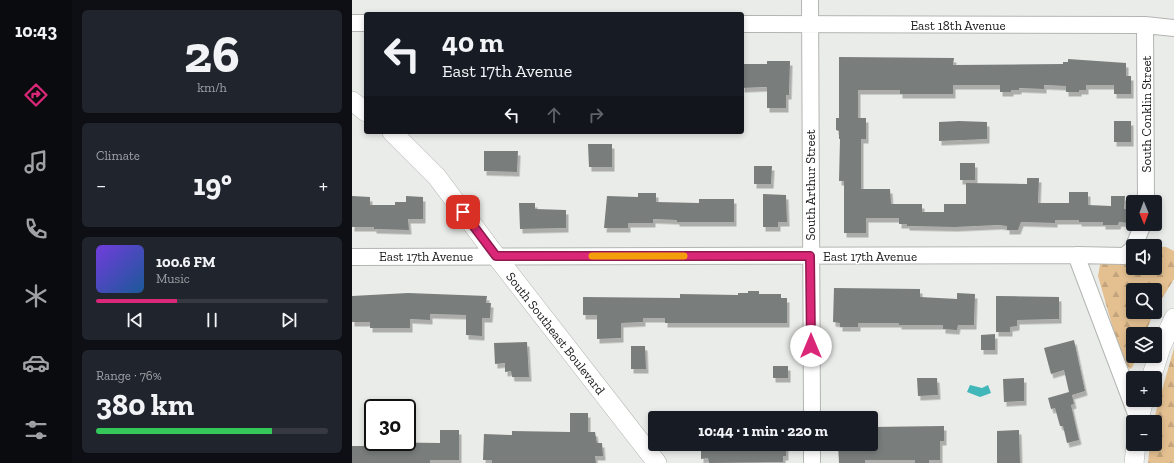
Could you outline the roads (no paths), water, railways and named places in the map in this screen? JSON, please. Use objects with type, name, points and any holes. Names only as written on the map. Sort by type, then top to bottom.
[{"type":"street","name":"South Arthur Street","points":[[810,0],[812,411]]},
{"type":"street","points":[[352,23],[364,23]]},
{"type":"street","name":"East 18th Avenue","points":[[744,24],[1145,25],[1174,28]]},
{"type":"street","name":"South Conklin Street","points":[[1145,25],[1146,195]]},
{"type":"street","points":[[352,101],[364,110]]},
{"type":"street","name":"South Southeast Boulevard","points":[[394,134],[437,177],[496,256],[657,463]]},
{"type":"street","points":[[1126,254],[1124,256],[1076,255],[1136,415]]},
{"type":"street","name":"East 17th Avenue","points":[[352,257],[1076,255]]},
{"type":"street","points":[[1153,371],[1161,347],[1174,318]]},
{"type":"street","points":[[812,451],[812,463]]},
{"type":"street","points":[[1134,463],[1135,451]]},
{"type":"water","points":[[970,385],[982,388],[988,385],[991,393],[980,397],[967,392]]}]
